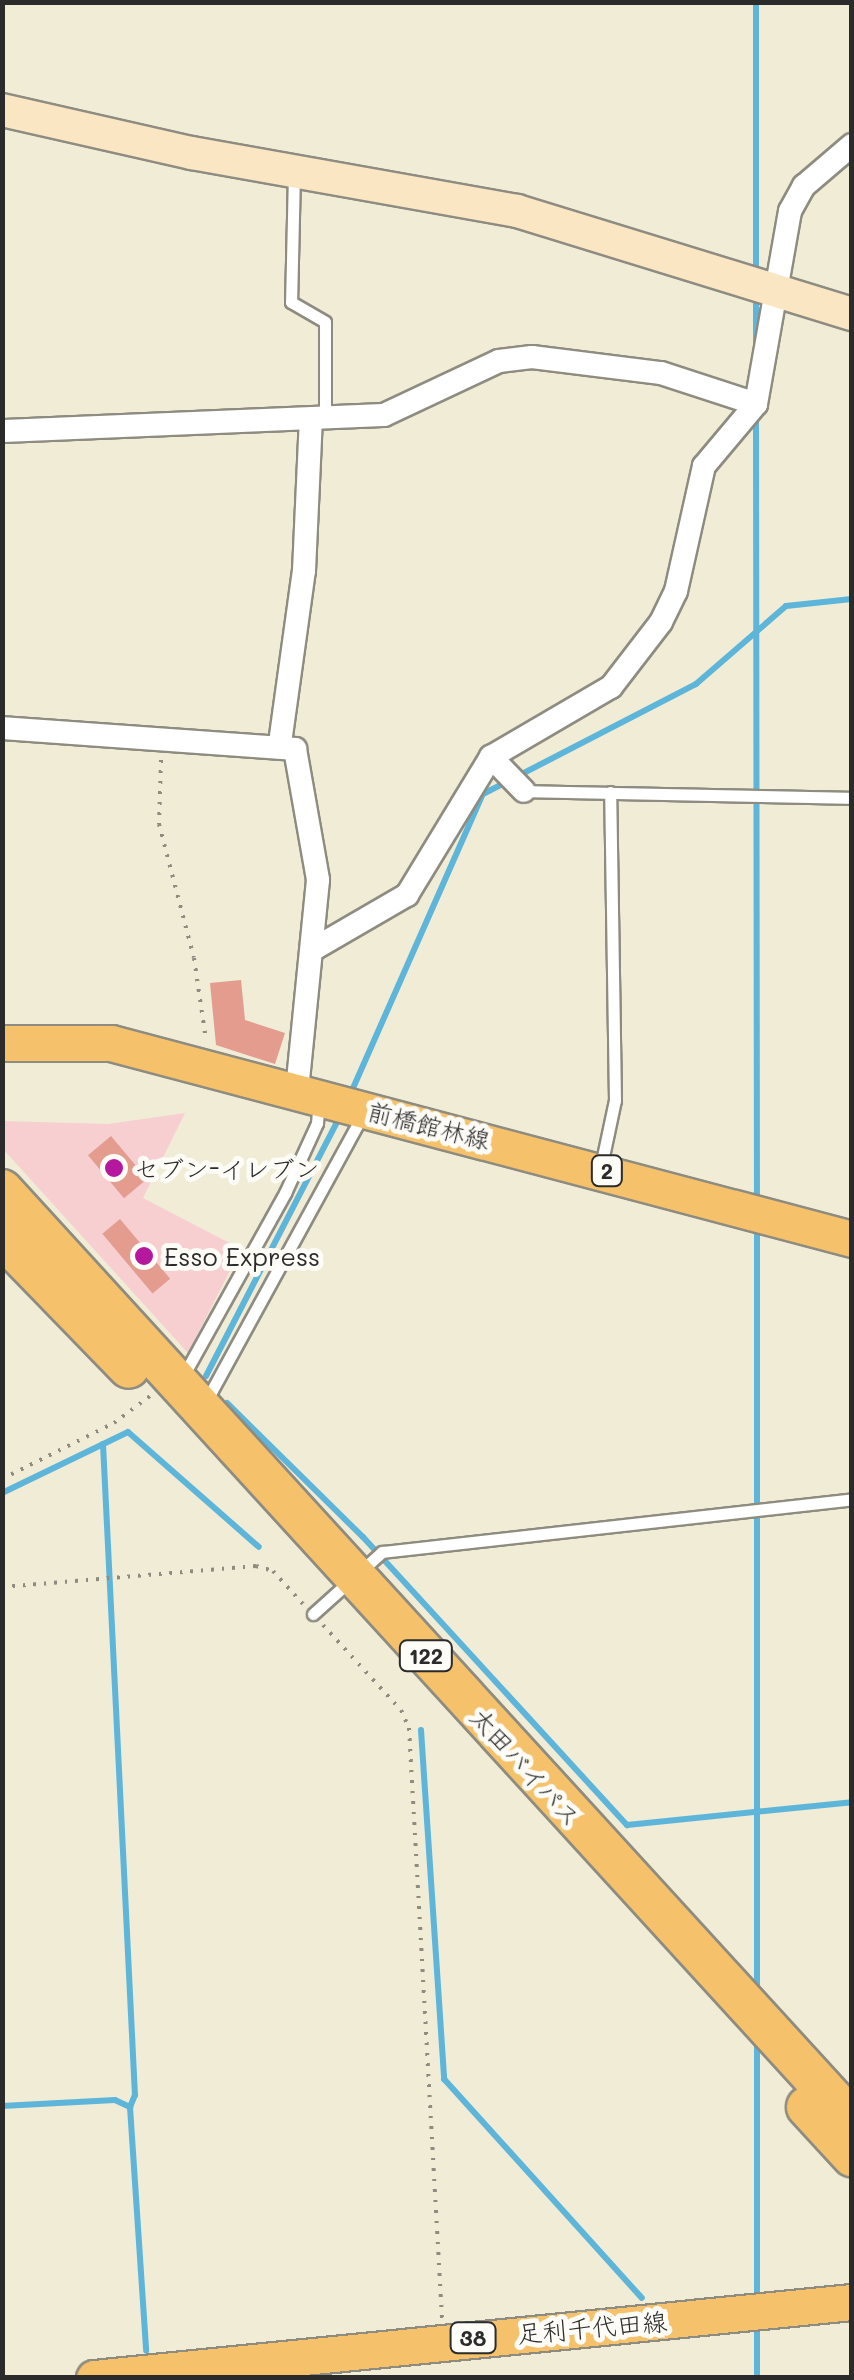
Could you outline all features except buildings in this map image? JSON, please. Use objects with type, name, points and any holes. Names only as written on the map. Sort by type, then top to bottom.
[{"type":"highway","name":"太田バイパス","points":[[2,1190],[178,1393],[334,1594],[852,2156]]},
{"type":"highway","name":"太田バイパス","points":[[2,1237],[178,1393]]},
{"type":"highway","name":"太田バイパス","points":[[334,1594],[849,2113]]},
{"type":"main road","name":"前橋館林線","points":[[2,1043],[78,1038],[200,1064],[852,1239]]},
{"type":"main road","name":"足利千代田線","points":[[94,2378],[852,2302]]},
{"type":"street","points":[[2,110],[556,220],[852,314]]},
{"type":"street","points":[[312,950],[415,888],[508,776],[632,662],[676,591],[704,466],[756,404],[790,211],[804,186],[852,145]]},
{"type":"street","points":[[2,431],[384,415],[499,361],[532,357],[661,374],[756,404]]},
{"type":"street","points":[[280,743],[304,571],[318,418]]},
{"type":"street","points":[[2,728],[280,743],[295,749],[302,764],[318,880],[312,950],[336,1100]]},
{"type":"lane","points":[[294,169],[291,302],[325,322],[318,418]]},
{"type":"lane","points":[[508,776],[610,792],[852,798]]},
{"type":"lane","points":[[600,1169],[615,1100],[610,792]]},
{"type":"lane","points":[[178,1393],[285,1193],[317,1124],[336,1100]]},
{"type":"lane","points":[[178,1393],[217,1390],[336,1100]]},
{"type":"lane","points":[[334,1594],[392,1550],[852,1499]]},
{"type":"path","points":[[162,739],[159,824],[200,990],[206,1042],[200,1064]]},
{"type":"path","points":[[2,1479],[178,1393]]},
{"type":"path","points":[[2,1587],[256,1566],[334,1594],[409,1728],[443,2340]]},
{"type":"shaded area","points":[[185,1113],[143,1198],[241,1249],[188,1353],[3,1149],[3,1121],[108,1124]]},
{"type":"waterway","points":[[756,2],[756,276]]},
{"type":"waterway","points":[[756,294],[756,341]]},
{"type":"waterway","points":[[756,414],[757,1201]]},
{"type":"waterway","points":[[350,1095],[483,794],[696,684],[786,606],[852,599]]},
{"type":"waterway","points":[[206,1376],[341,1115]]},
{"type":"waterway","points":[[757,1224],[757,1991]]},
{"type":"waterway","points":[[227,1403],[363,1537],[627,1825],[852,1802]]},
{"type":"waterway","points":[[2,1493],[128,1432],[259,1547]]},
{"type":"waterway","points":[[103,1444],[135,2095],[130,2107]]},
{"type":"waterway","points":[[421,1730],[444,2079],[642,2298]]},
{"type":"waterway","points":[[757,2039],[757,2301]]},
{"type":"waterway","points":[[2,2106],[115,2100],[130,2107],[146,2350]]},
{"type":"waterway","points":[[757,2324],[757,2378]]},
{"type":"place","name":"セブン-イレブン","points":[[114,1168]]},
{"type":"place","name":"Esso Express","points":[[144,1256]]}]
